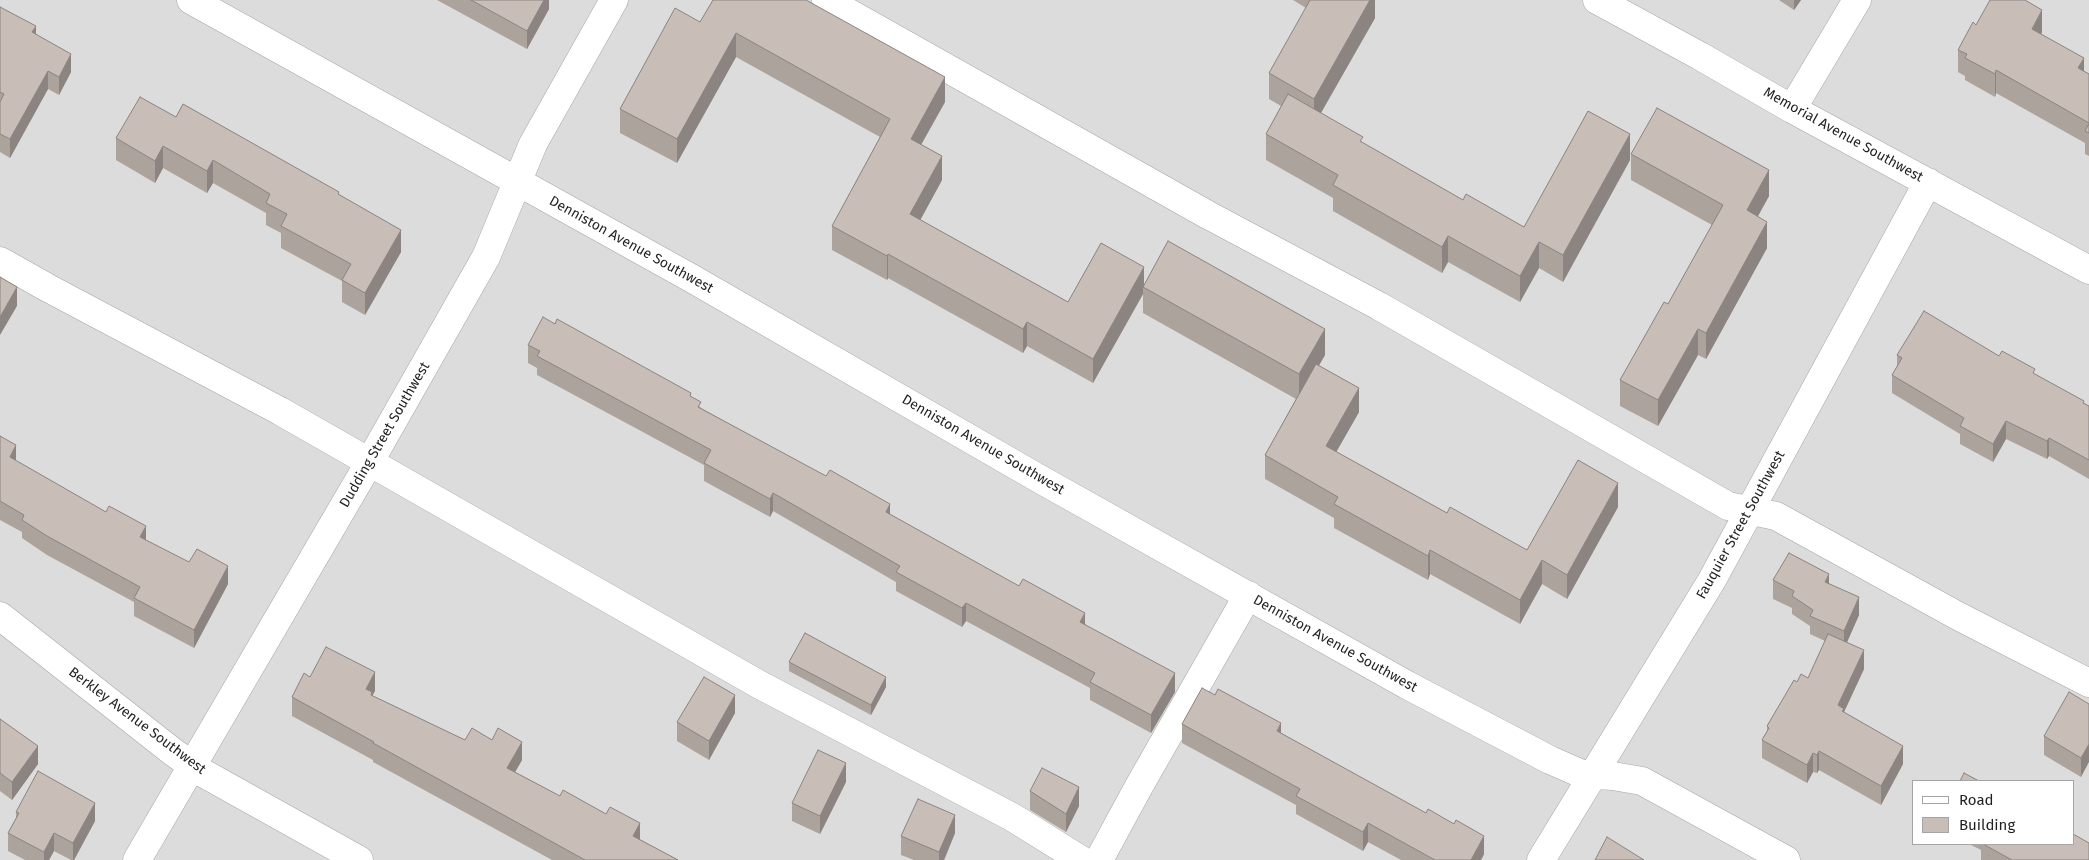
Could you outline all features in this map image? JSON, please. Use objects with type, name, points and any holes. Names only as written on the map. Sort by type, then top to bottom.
[{"type":"street","name":"Denniston Avenue Southwest","points":[[191,0],[690,278],[1021,468],[1406,685],[1550,760],[1582,774],[1642,781],[1786,860]]},
{"type":"street","name":"Dudding Street Southwest","points":[[137,860],[369,463],[486,257],[533,144],[614,0]]},
{"type":"street","points":[[826,0],[1208,215],[1379,306],[1728,506],[1776,516],[1958,616],[2089,683]]},
{"type":"street","name":"Memorial Avenue Southwest","points":[[1597,0],[1792,109],[2089,270]]},
{"type":"street","points":[[1792,109],[1857,0]]},
{"type":"street","name":"Fauquier Street Southwest","points":[[1542,860],[1712,580],[1928,182]]},
{"type":"street","points":[[0,261],[280,411],[760,685],[1012,817],[1081,860]]},
{"type":"street","points":[[1099,860],[1248,595]]},
{"type":"street","name":"Berkley Avenue Southwest","points":[[0,616],[204,773],[359,860]]},
{"type":"shaded area","points":[[0,0],[2089,0],[2089,860],[0,860]]},
{"type":"building","points":[[471,0],[544,0],[527,31]]},
{"type":"building","points":[[713,0],[806,0],[945,77],[911,139],[942,156],[910,214],[1068,302],[1101,243],[1144,267],[1093,359],[1027,322],[1023,329],[888,254],[887,256],[832,226],[890,119],[736,33],[677,139],[620,109],[675,8],[700,22]]},
{"type":"building","points":[[1310,0],[1370,0],[1314,99],[1269,73]]},
{"type":"building","points":[[1990,0],[2025,0],[2042,10],[2032,29],[2084,58],[2078,68],[2089,74],[2089,123],[1996,70],[1995,74],[1965,58],[1967,54],[1958,50],[1973,22],[1976,25]]},
{"type":"building","points":[[0,7],[36,26],[32,32],[71,54],[59,77],[48,71],[10,139],[0,134],[0,102],[4,94],[0,92]]},
{"type":"building","points":[[1288,94],[1363,137],[1360,141],[1463,200],[1466,194],[1524,227],[1588,111],[1630,134],[1563,255],[1539,242],[1520,276],[1448,236],[1442,247],[1333,185],[1338,175],[1266,134]]},
{"type":"building","points":[[140,97],[176,117],[183,104],[339,192],[338,194],[401,230],[365,293],[342,280],[351,264],[281,226],[287,214],[266,203],[270,194],[213,160],[207,171],[163,146],[155,161],[116,138]]},
{"type":"building","points":[[1657,108],[1769,170],[1747,210],[1767,222],[1706,333],[1698,329],[1658,400],[1620,380],[1664,302],[1668,304],[1723,205],[1631,154]]},
{"type":"building","points":[[2089,124],[2089,133],[2085,131]]},
{"type":"building","points":[[1168,241],[1325,329],[1299,374],[1143,287]]},
{"type":"building","points":[[0,277],[17,287],[0,317]]},
{"type":"building","points":[[1924,311],[1999,356],[2002,351],[2035,369],[2033,373],[2084,401],[2083,403],[2089,406],[2089,460],[2049,438],[2047,441],[2006,421],[1993,444],[1960,426],[1964,418],[1892,375],[1902,358],[1897,355]]},
{"type":"building","points":[[543,317],[555,324],[557,319],[691,393],[690,396],[701,402],[698,407],[826,476],[830,470],[890,504],[886,512],[1019,586],[1023,579],[1085,613],[1080,622],[1175,673],[1151,715],[1090,682],[1095,673],[966,603],[962,608],[896,572],[900,566],[773,493],[770,499],[704,463],[711,450],[537,356],[540,351],[528,345]]},
{"type":"building","points":[[1316,364],[1359,388],[1326,446],[1447,513],[1450,507],[1527,550],[1578,460],[1618,483],[1567,575],[1542,560],[1520,600],[1430,550],[1428,556],[1334,504],[1338,497],[1265,455]]},
{"type":"building","points":[[0,436],[16,445],[10,457],[106,512],[109,506],[146,526],[140,537],[189,562],[197,549],[228,566],[194,630],[134,598],[140,587],[47,536],[22,520],[24,515],[0,501]]},
{"type":"building","points":[[1789,553],[1829,574],[1825,582],[1859,597],[1844,631],[1810,616],[1813,610],[1792,596],[1794,591],[1773,580]]},
{"type":"building","points":[[805,633],[886,677],[871,705],[789,662]]},
{"type":"building","points":[[1828,634],[1864,650],[1838,705],[1844,709],[1842,711],[1903,746],[1881,786],[1819,751],[1817,755],[1813,753],[1807,765],[1762,740],[1769,728],[1767,726],[1794,680],[1797,682],[1801,674],[1808,678]]},
{"type":"building","points":[[326,647],[375,672],[366,689],[372,692],[371,695],[465,740],[472,728],[492,740],[498,728],[522,742],[507,768],[560,796],[563,790],[606,814],[610,807],[640,823],[633,836],[678,860],[585,860],[292,697],[304,673],[310,677]]},
{"type":"building","points":[[704,677],[735,695],[709,741],[677,722]]},
{"type":"building","points":[[1202,688],[1215,695],[1218,689],[1281,723],[1277,731],[1426,813],[1428,809],[1454,824],[1456,820],[1484,836],[1471,860],[1435,860],[1368,823],[1363,832],[1296,796],[1300,789],[1182,724]]},
{"type":"building","points":[[2069,692],[2089,704],[2089,744],[2081,758],[2044,736]]},
{"type":"building","points":[[0,719],[38,746],[12,782],[0,773]]},
{"type":"building","points":[[818,750],[846,763],[820,816],[792,803]]},
{"type":"building","points":[[1042,768],[1079,787],[1066,814],[1030,791]]},
{"type":"building","points":[[38,771],[95,803],[73,843],[54,833],[44,852],[8,833],[19,813],[16,812]]},
{"type":"building","points":[[1964,773],[1977,780],[1960,780]]},
{"type":"building","points":[[918,799],[955,815],[939,852],[901,836]]},
{"type":"building","points":[[2074,835],[2089,843],[2089,860],[2012,860],[1985,845],[2074,845]]},
{"type":"building","points":[[1607,837],[1644,860],[1595,860]]}]
